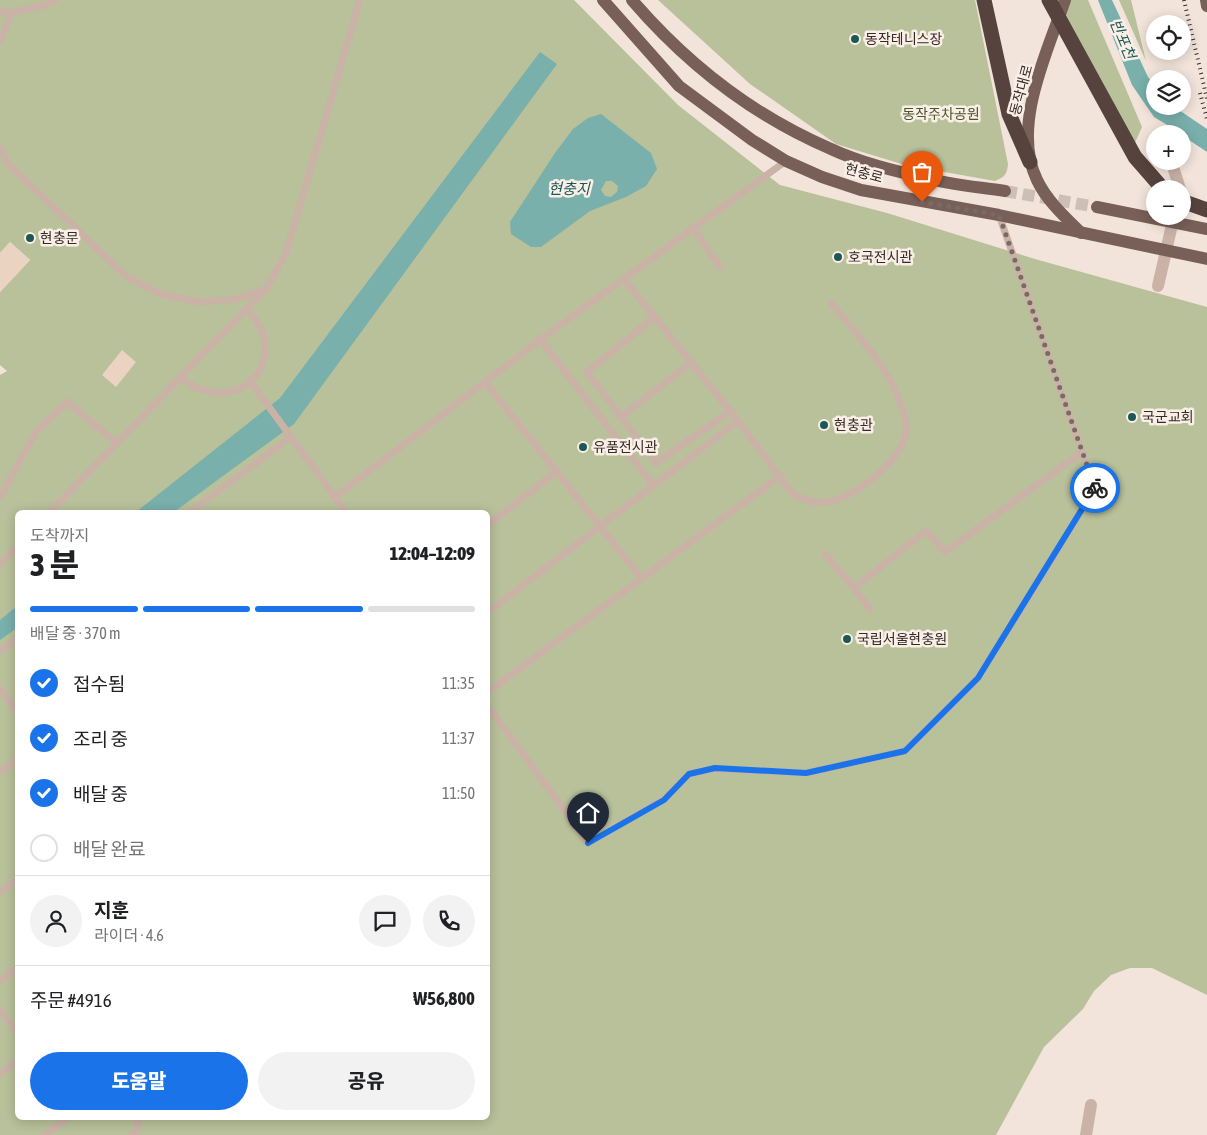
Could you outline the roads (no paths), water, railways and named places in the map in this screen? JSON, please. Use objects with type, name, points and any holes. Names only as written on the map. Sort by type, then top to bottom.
[{"type":"highway","points":[[984,0],[1009,114],[1030,162]]},
{"type":"highway","points":[[1049,0],[1135,157],[1155,180]]},
{"type":"highway","points":[[1191,204],[1207,210]]},
{"type":"main road","name":"현충로","points":[[604,0],[679,86],[718,117],[786,160],[822,177],[861,190],[999,215],[1207,260]]},
{"type":"main road","name":"현충로","points":[[632,0],[653,24],[693,63],[732,93],[799,134],[833,150],[918,176],[1005,191]]},
{"type":"main road","name":"동작대로","points":[[1065,0],[1028,115],[1026,138],[1030,162],[1046,195],[1082,233]]},
{"type":"main road","points":[[1206,0],[1207,6]]},
{"type":"main road","points":[[1097,206],[1207,229]]},
{"type":"street","points":[[1174,170],[1177,180]]},
{"type":"street","points":[[1158,286],[1172,225]]},
{"type":"street","points":[[1086,1135],[1091,1105]]},
{"type":"lane","points":[[0,11],[11,13],[45,6],[56,0]]},
{"type":"lane","points":[[52,510],[267,288],[286,253],[360,0]]},
{"type":"lane","points":[[0,42],[11,13]]},
{"type":"lane","points":[[0,148],[8,164],[126,277],[161,294],[199,302],[237,300],[267,288]]},
{"type":"lane","points":[[335,497],[540,339],[786,160]]},
{"type":"lane","points":[[490,709],[588,843],[664,800],[689,774],[715,768],[806,773],[905,751],[978,678],[1095,489],[999,215]]},
{"type":"lane","points":[[692,228],[720,267]]},
{"type":"lane","points":[[624,278],[731,411],[792,493],[802,500],[828,502],[844,497],[886,468],[899,453],[905,438],[906,427],[903,413],[892,386],[872,354],[831,303]]},
{"type":"lane","points":[[181,377],[191,386],[205,393],[221,394],[237,390],[250,382],[260,368],[265,353],[264,338],[259,324],[246,309]]},
{"type":"lane","points":[[656,317],[587,372],[656,463],[731,411]]},
{"type":"lane","points":[[540,339],[654,485]]},
{"type":"lane","points":[[622,417],[692,362]]},
{"type":"lane","points":[[250,382],[344,510]]},
{"type":"lane","points":[[486,382],[642,579]]},
{"type":"lane","points":[[0,497],[36,432],[67,402],[117,443]]},
{"type":"lane","points":[[490,610],[738,421]]},
{"type":"lane","points":[[193,510],[291,437]]},
{"type":"lane","points":[[854,588],[926,532],[944,552],[948,551],[1082,452]]},
{"type":"lane","points":[[490,523],[557,471]]},
{"type":"lane","points":[[490,691],[780,476]]},
{"type":"lane","points":[[0,478],[10,479]]},
{"type":"lane","points":[[0,564],[15,549]]},
{"type":"lane","points":[[825,554],[870,609]]},
{"type":"lane","points":[[0,651],[15,640]]},
{"type":"lane","points":[[0,689],[15,709]]},
{"type":"lane","points":[[0,772],[15,761]]},
{"type":"lane","points":[[0,892],[15,881]]},
{"type":"lane","points":[[0,982],[15,970]]},
{"type":"lane","points":[[0,1010],[15,1030]]},
{"type":"lane","points":[[0,1074],[15,1062]]},
{"type":"lane","points":[[44,1135],[65,1120]]},
{"type":"lane","points":[[131,1135],[136,1132],[139,1120]]},
{"type":"water","name":"반포천","points":[[1098,0],[1112,0],[1146,73],[1146,105],[1132,85]]},
{"type":"water","points":[[540,52],[557,64],[294,424],[177,510],[139,510],[280,398]]},
{"type":"water","name":"현충지","points":[[601,114],[651,153],[657,169],[646,186],[626,197],[590,211],[541,247],[531,247],[511,234],[510,222],[573,129],[588,118]],"holes":[[[606,181],[612,181],[618,186],[617,192],[611,197],[605,196],[601,190]]]},
{"type":"water","name":"반포천","points":[[1153,115],[1186,115],[1207,129],[1207,152],[1191,141],[1191,125],[1167,125]]},
{"type":"water","points":[[15,608],[15,629],[0,640],[0,620]]},
{"type":"tunnel","points":[[1005,191],[1097,207]]},
{"type":"railway","points":[[1184,0],[1207,99]]},
{"type":"railway","points":[[1200,93],[1207,119]]},
{"type":"place","name":"동작테니스장","points":[[855,39]]},
{"type":"place","name":"현충문","points":[[30,238]]},
{"type":"place","name":"호국전시관","points":[[838,257]]},
{"type":"place","name":"국군교회","points":[[1132,417]]},
{"type":"place","name":"현충관","points":[[824,425]]},
{"type":"place","name":"유품전시관","points":[[583,447]]},
{"type":"place","name":"국립서울현충원","points":[[847,639]]},
{"type":"park label","name":"동작주차공원","points":[[941,114]]}]
